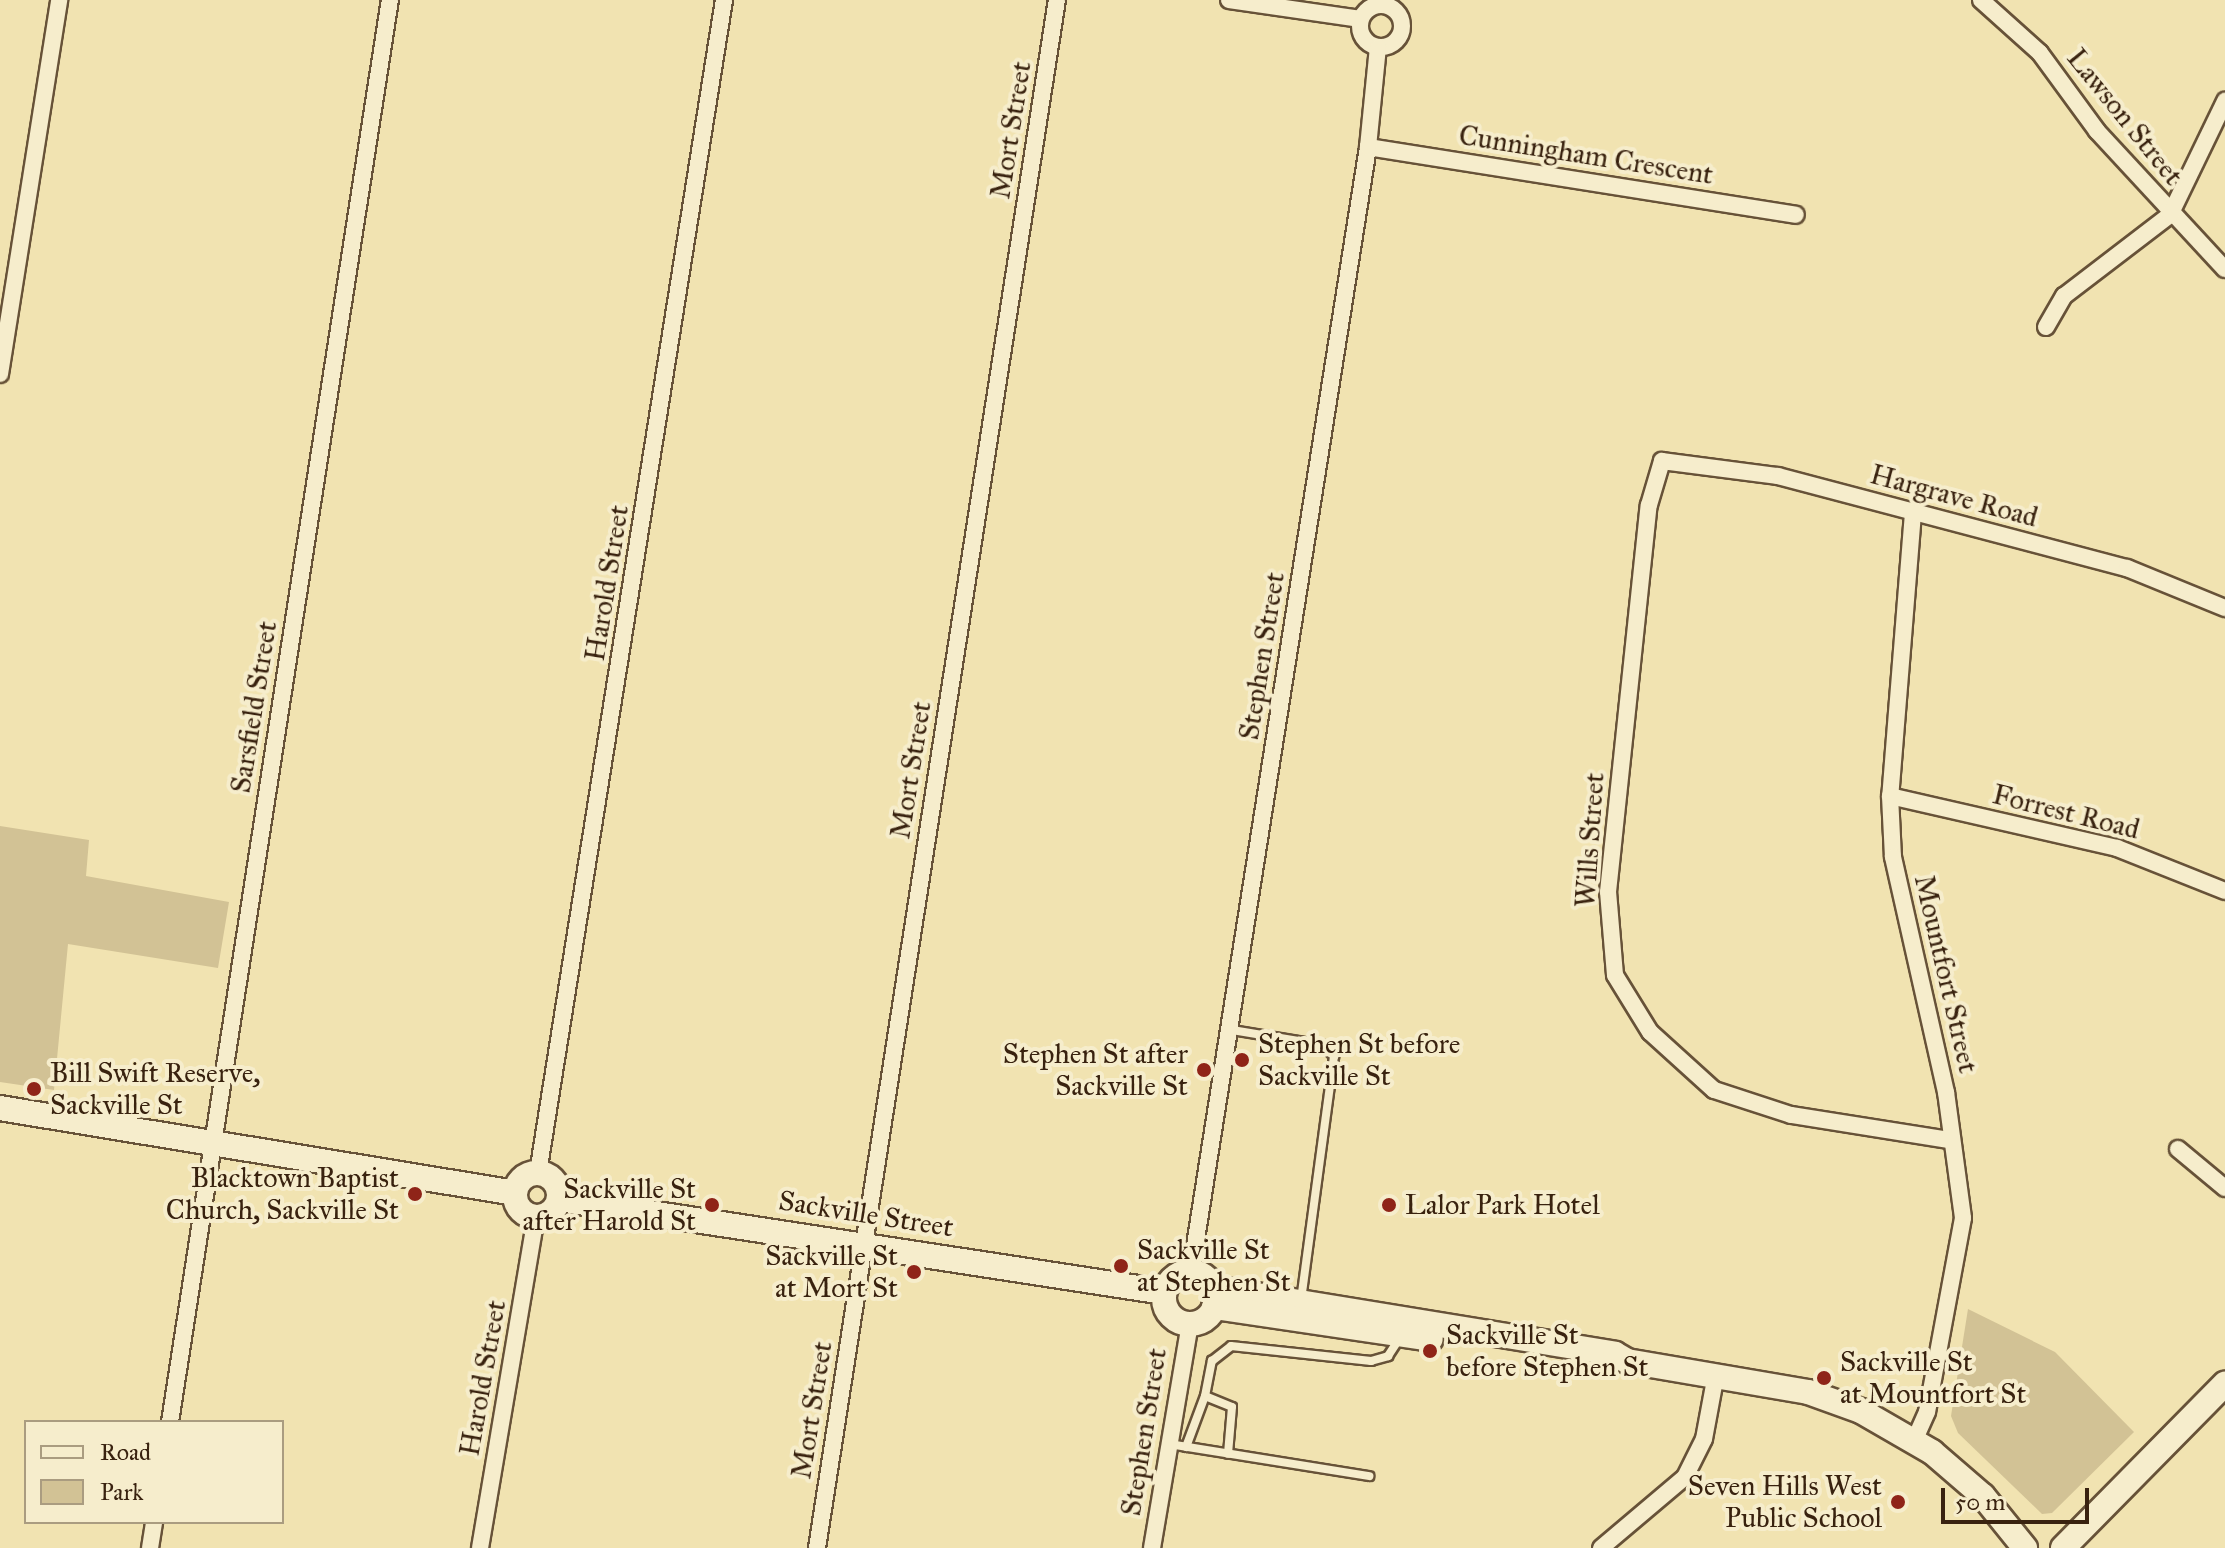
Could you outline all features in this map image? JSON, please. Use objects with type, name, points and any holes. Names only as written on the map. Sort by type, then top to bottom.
[{"type":"street","points":[[0,374],[59,0]]},
{"type":"street","name":"Sarsfield Street","points":[[170,1420],[390,0]]},
{"type":"street","name":"Harold Street","points":[[538,1173],[724,0]]},
{"type":"street","name":"Mort Street","points":[[817,1548],[1057,0]]},
{"type":"street","points":[[1229,0],[1361,19]]},
{"type":"street","name":"Lawson Street","points":[[1981,0],[2040,53],[2097,131],[2170,215],[2225,269]]},
{"type":"street","points":[[1386,3],[1399,15],[1402,28],[1391,45],[1378,47],[1363,37],[1361,19],[1372,6],[1386,3]]},
{"type":"street","name":"Stephen Street","points":[[1191,1271],[1232,1030],[1368,147],[1378,47]]},
{"type":"street","points":[[2046,327],[2064,296],[2170,215],[2225,101]]},
{"type":"street","name":"Cunningham Crescent","points":[[1368,147],[1796,215]]},
{"type":"street","name":"Hargrave Road","points":[[1662,461],[1778,476],[2127,568],[2225,608]]},
{"type":"street","name":"Wills Street","points":[[1662,461],[1649,505],[1608,892],[1615,975],[1650,1032],[1714,1090],[1791,1115],[1949,1140]]},
{"type":"street","name":"Mountfort Street","points":[[1913,513],[1890,796],[1893,857],[1946,1092],[1949,1140],[1963,1218],[1927,1412],[1914,1441]]},
{"type":"street","name":"Forrest Road","points":[[1890,796],[2117,848],[2225,891]]},
{"type":"street","points":[[0,1108],[515,1193]]},
{"type":"street","points":[[2178,1149],[2225,1188]]},
{"type":"street","points":[[538,1173],[554,1181],[559,1199],[553,1210],[536,1217],[518,1206],[515,1193],[520,1181],[538,1173]]},
{"type":"street","name":"Sackville Street","points":[[559,1199],[864,1243],[1164,1292]]},
{"type":"street","name":"Harold Street","points":[[480,1548],[536,1217]]},
{"type":"street","points":[[1214,1298],[1205,1319],[1190,1324],[1169,1314],[1164,1292],[1177,1275],[1191,1271],[1214,1298],[1615,1354],[1627,1361]]},
{"type":"street","points":[[1300,1309],[1401,1334],[1613,1364],[1627,1361],[1716,1374],[1825,1397],[1914,1441],[1983,1496],[2025,1548]]},
{"type":"street","name":"Stephen Street","points":[[1152,1548],[1190,1324]]},
{"type":"street","points":[[1601,1548],[1685,1477],[1704,1439],[1716,1374]]},
{"type":"street","points":[[2063,1548],[2225,1384]]},
{"type":"street","points":[[150,1548],[154,1524]]},
{"type":"lane","points":[[1232,1030],[1333,1051],[1300,1309]]},
{"type":"lane","points":[[1186,1447],[1205,1396],[1212,1361],[1231,1346],[1371,1361],[1388,1356],[1401,1334]]},
{"type":"lane","points":[[1205,1396],[1232,1407],[1228,1454]]},
{"type":"lane","points":[[1168,1444],[1369,1476]]},
{"type":"green space","points":[[0,826],[89,840],[86,876],[229,902],[218,968],[68,944],[54,1090],[0,1082]]},
{"type":"green space","points":[[1968,1309],[2055,1352],[2134,1432],[2052,1513],[2042,1514],[1958,1433],[1951,1416]]},
{"type":"place","name":"Stephen St before Sackville St","points":[[1242,1060]]},
{"type":"place","name":"Stephen St after Sackville St","points":[[1204,1070]]},
{"type":"place","name":"Bill Swift Reserve, Sackville St","points":[[34,1089]]},
{"type":"place","name":"Blacktown Baptist Church, Sackville St","points":[[415,1194]]},
{"type":"place","name":"Sackville St after Harold St","points":[[712,1205]]},
{"type":"place","name":"Lalor Park Hotel","points":[[1389,1205]]},
{"type":"place","name":"Sackville St at Stephen St","points":[[1121,1266]]},
{"type":"place","name":"Sackville St at Mort St","points":[[914,1272]]},
{"type":"place","name":"Sackville St before Stephen St","points":[[1430,1351]]},
{"type":"place","name":"Sackville St at Mountfort St","points":[[1824,1378]]},
{"type":"place","name":"Seven Hills West Public School","points":[[1898,1502]]}]
